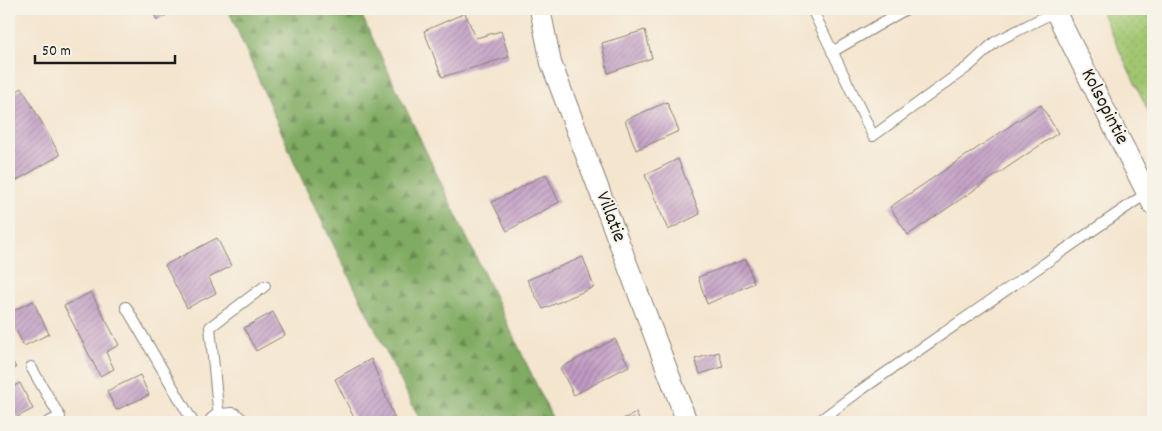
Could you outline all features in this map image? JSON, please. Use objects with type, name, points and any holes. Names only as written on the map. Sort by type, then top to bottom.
[{"type":"street","name":"Villatie","points":[[540,9],[551,63],[687,422]]},
{"type":"street","name":"Kolsopintie","points":[[1055,10],[1150,199]]},
{"type":"lane","points":[[812,9],[872,136],[969,66],[995,42],[1055,10]]},
{"type":"lane","points":[[832,52],[906,9]]},
{"type":"lane","points":[[818,422],[858,392],[1150,199]]},
{"type":"lane","points":[[224,421],[210,327],[265,286]]},
{"type":"lane","points":[[126,307],[193,422]]},
{"type":"lane","points":[[31,367],[60,417],[48,422]]},
{"type":"green space","points":[[228,9],[381,9],[362,16],[554,422],[421,422],[307,191]]},
{"type":"green space","points":[[1100,9],[1153,9],[1153,121]]},
{"type":"building","points":[[151,9],[178,9],[157,20]]},
{"type":"building","points":[[465,13],[476,38],[501,31],[509,57],[442,77],[424,31]]},
{"type":"building","points":[[645,30],[652,58],[608,73],[602,43]]},
{"type":"building","points":[[22,88],[60,155],[12,183],[9,175],[9,96]]},
{"type":"building","points":[[667,102],[679,131],[636,150],[625,120]]},
{"type":"building","points":[[1041,105],[1058,133],[908,235],[890,207]]},
{"type":"building","points":[[678,159],[700,214],[668,230],[645,175]]},
{"type":"building","points":[[546,174],[559,202],[507,231],[492,202]]},
{"type":"building","points":[[217,238],[231,266],[209,278],[216,293],[187,308],[165,265]]},
{"type":"building","points":[[583,257],[594,287],[543,309],[527,280]]},
{"type":"building","points":[[746,259],[754,283],[707,304],[698,277]]},
{"type":"building","points":[[91,292],[119,345],[106,352],[114,369],[100,376],[64,306]]},
{"type":"building","points":[[33,301],[49,334],[24,346],[16,330],[9,334],[9,313]]},
{"type":"building","points":[[273,312],[285,335],[256,351],[244,328]]},
{"type":"building","points":[[615,339],[629,366],[574,395],[560,368]]},
{"type":"building","points":[[719,352],[723,367],[700,374],[695,359]]},
{"type":"building","points":[[9,354],[16,368],[9,371]]},
{"type":"building","points":[[371,359],[396,422],[356,422],[335,379]]},
{"type":"building","points":[[140,375],[149,395],[116,410],[107,391]]},
{"type":"building","points":[[9,381],[12,387],[20,383],[33,409],[9,421]]},
{"type":"building","points":[[636,413],[640,422],[616,422]]}]
